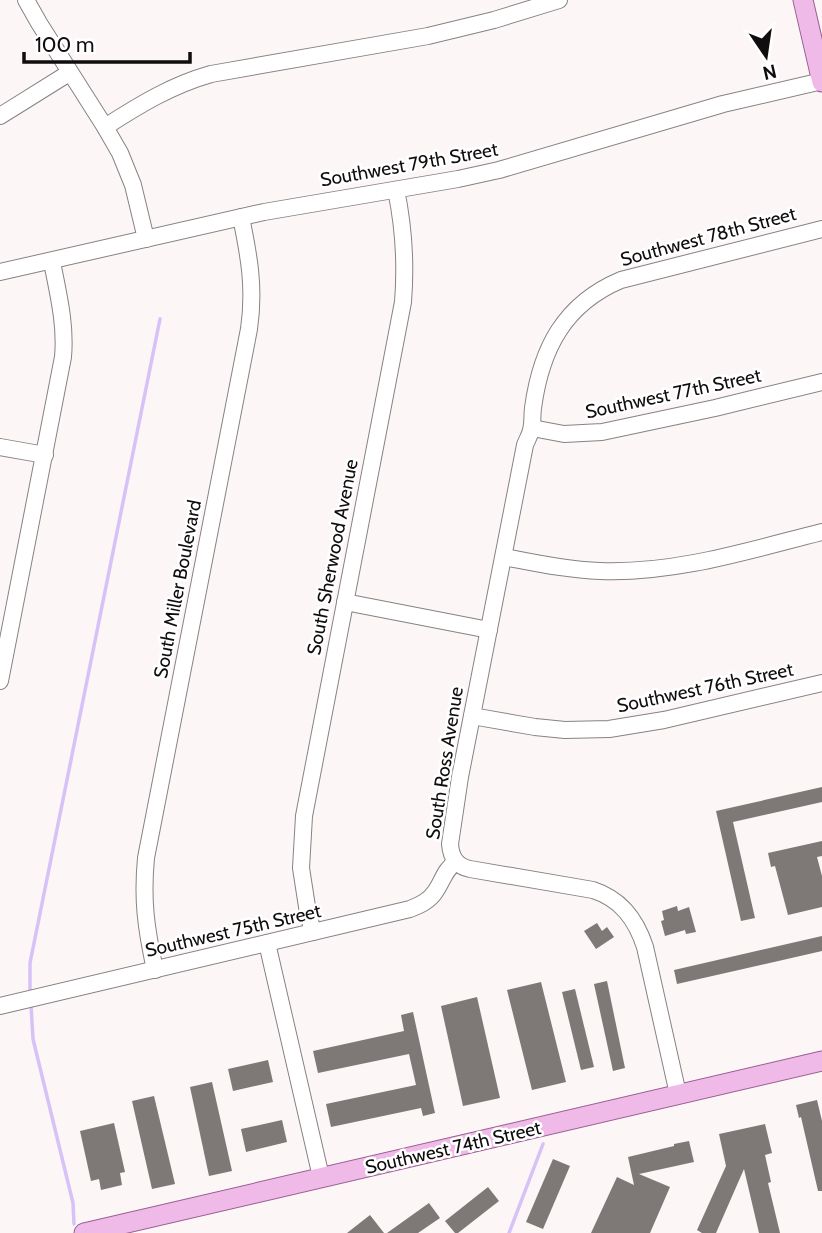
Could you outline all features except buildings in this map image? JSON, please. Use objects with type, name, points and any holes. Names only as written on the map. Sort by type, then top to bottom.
[{"type":"main road","points":[[803,0],[822,82]]},
{"type":"main road","name":"Southwest 74th Street","points":[[84,1233],[822,1060]]},
{"type":"street","points":[[26,0],[120,153],[131,178],[146,239]]},
{"type":"street","points":[[105,127],[156,96],[197,78],[226,70],[428,36],[559,0]]},
{"type":"street","points":[[0,116],[69,73]]},
{"type":"street","name":"Southwest 79th Street","points":[[0,272],[241,217],[499,170],[723,104],[822,82]]},
{"type":"street","name":"South Sherwood Avenue","points":[[313,932],[301,868],[303,816],[403,302],[405,249],[396,190]]},
{"type":"street","name":"South Miller Boulevard","points":[[155,970],[144,916],[146,858],[249,329],[251,273],[241,217]]},
{"type":"street","name":"Southwest 78th Street","points":[[532,428],[533,409],[549,347],[564,322],[594,294],[631,277],[822,229]]},
{"type":"street","points":[[0,681],[6,612],[45,455],[64,345],[63,317],[52,261]]},
{"type":"street","name":"Southwest 77th Street","points":[[532,428],[575,434],[602,432],[822,382]]},
{"type":"street","name":"South Ross Avenue","points":[[532,428],[525,445],[472,716],[450,844],[452,855],[461,867],[593,890],[608,896],[625,908],[645,947],[678,1094]]},
{"type":"street","points":[[0,447],[45,455]]},
{"type":"street","points":[[504,557],[601,572],[646,570],[690,563],[822,533]]},
{"type":"street","points":[[345,602],[489,630]]},
{"type":"street","name":"Southwest 76th Street","points":[[472,716],[565,730],[609,729],[664,720],[822,683]]},
{"type":"street","name":"Southwest 75th Street","points":[[0,1006],[397,913],[425,902],[436,890],[446,870],[456,862]]},
{"type":"street","points":[[267,943],[321,1177]]},
{"type":"waterway","points":[[30,993],[30,963],[160,319]]},
{"type":"waterway","points":[[31,1005],[33,1039],[73,1203],[74,1224]]},
{"type":"waterway","points":[[509,1233],[543,1144]]}]
